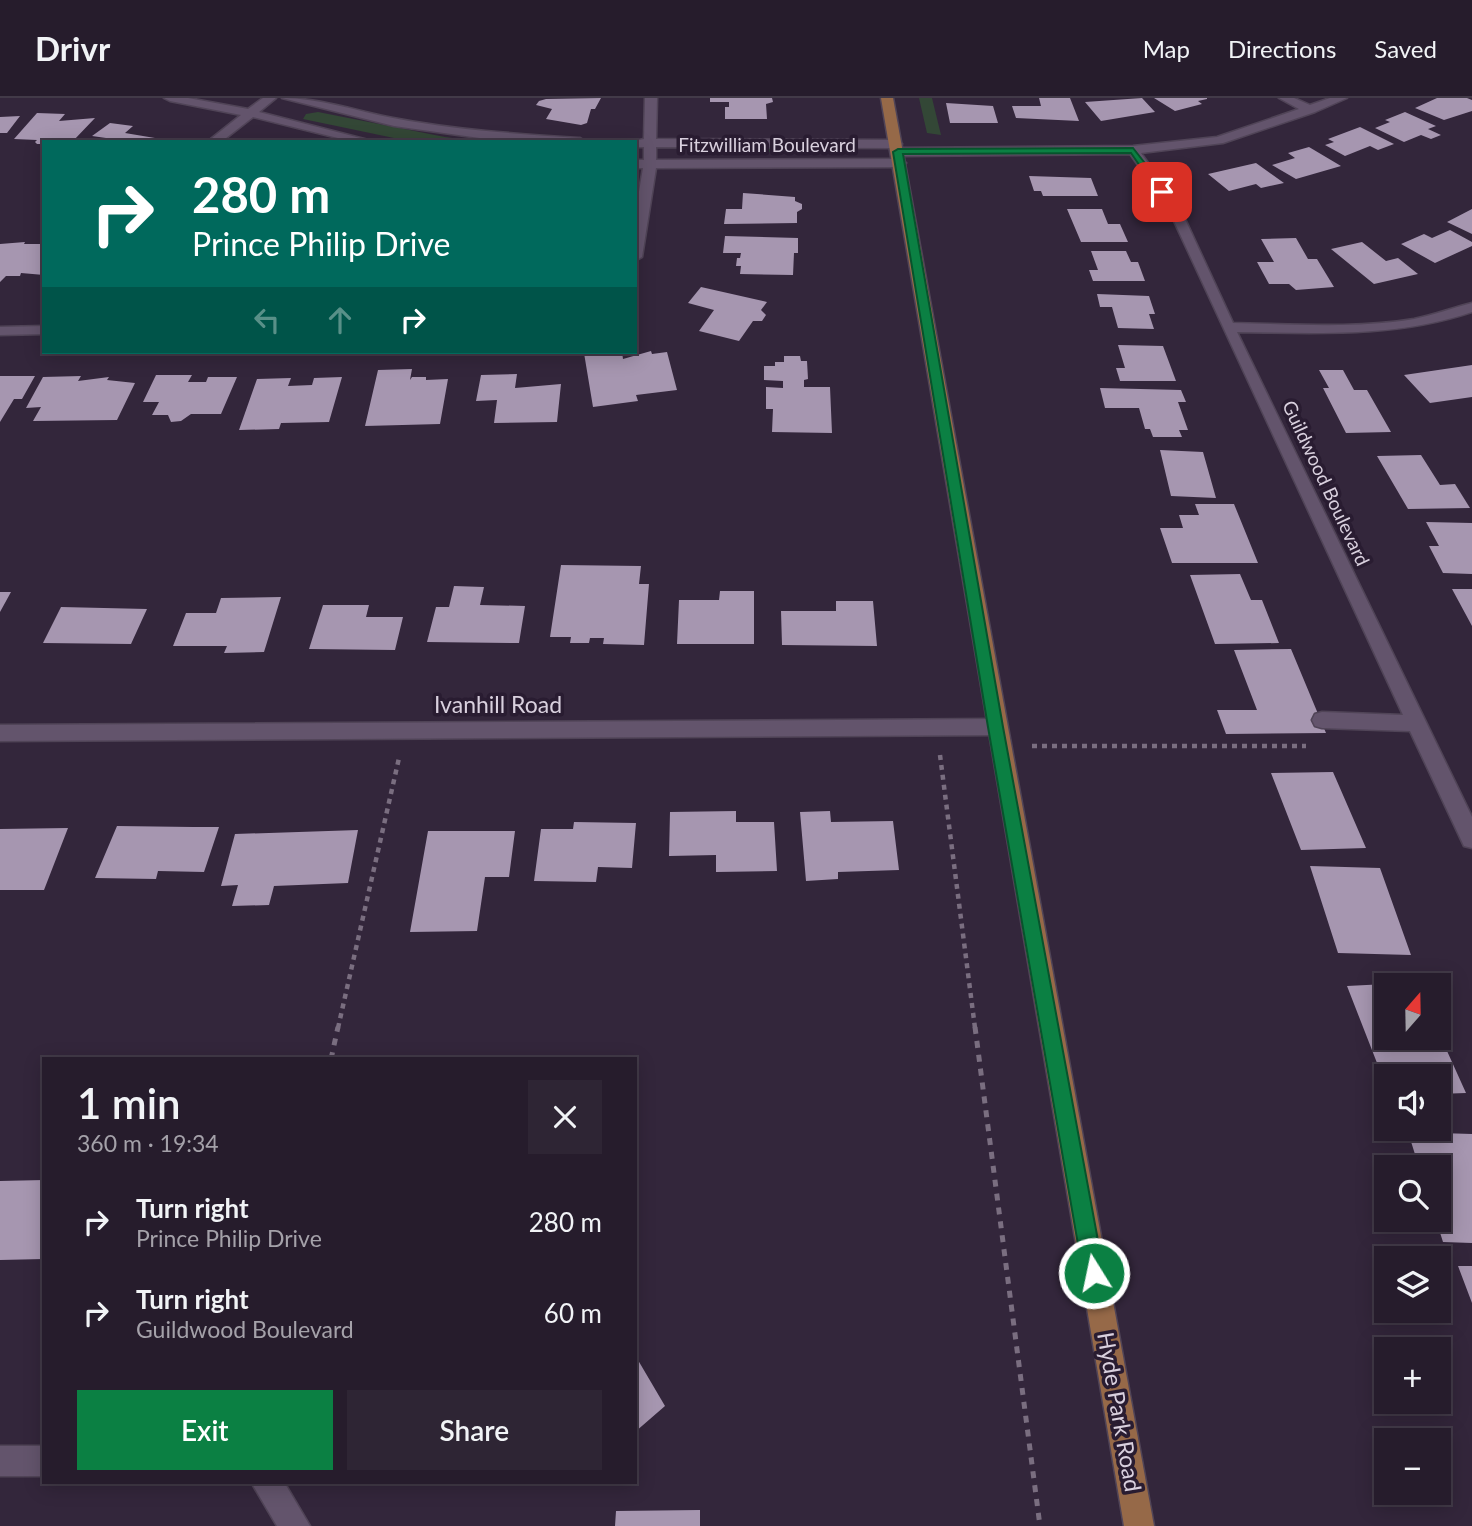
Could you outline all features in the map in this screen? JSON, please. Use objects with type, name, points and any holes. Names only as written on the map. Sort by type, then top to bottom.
[{"type":"main road","name":"Hyde Park Road","points":[[887,98],[1139,1526]]},
{"type":"street","points":[[170,98],[250,113],[362,140]]},
{"type":"street","points":[[216,140],[270,98]]},
{"type":"street","points":[[288,98],[394,122],[501,137],[548,140]]},
{"type":"street","points":[[637,245],[650,164],[651,98]]},
{"type":"street","points":[[1285,98],[1311,110]]},
{"type":"street","points":[[898,153],[1133,150],[1219,140],[1341,98]]},
{"type":"street","name":"Fitzwilliam Boulevard","points":[[637,143],[898,153]]},
{"type":"street","name":"Guildwood Boulevard","points":[[1133,150],[1173,206],[1472,839]]},
{"type":"street","name":"Fitzwilliam Boulevard","points":[[637,164],[898,153]]},
{"type":"street","points":[[1228,327],[1327,329],[1404,324],[1451,316],[1472,307]]},
{"type":"street","points":[[0,331],[42,330]]},
{"type":"street","points":[[1322,720],[1417,723]]},
{"type":"street","name":"Ivanhill Road","points":[[0,733],[936,727],[998,736]]},
{"type":"street","points":[[0,1461],[42,1461]]},
{"type":"street","points":[[267,1484],[295,1526]]},
{"type":"path","points":[[936,727],[1040,1526]]},
{"type":"path","points":[[998,736],[1314,746]]},
{"type":"path","points":[[331,1057],[400,754]]},
{"type":"green space","points":[[919,98],[932,98],[941,135],[927,133]]},
{"type":"green space","points":[[318,112],[468,140],[403,140],[303,119],[306,114]]},
{"type":"green space","points":[[836,148],[835,151],[703,153],[704,149]]},
{"type":"building","points":[[601,98],[595,109],[591,109],[587,123],[581,125],[546,119],[552,109],[536,105],[546,99]]},
{"type":"building","points":[[710,98],[772,98],[773,102],[766,104],[767,119],[725,119],[725,107],[729,107],[729,102],[710,102]]},
{"type":"building","points":[[1039,98],[1070,98],[1079,121],[1016,118],[1012,106],[1041,106]]},
{"type":"building","points":[[1142,98],[1155,112],[1101,121],[1085,102]]},
{"type":"building","points":[[1154,98],[1207,99],[1198,101],[1202,104],[1175,111]]},
{"type":"building","points":[[1437,98],[1467,98],[1472,100],[1472,111],[1444,120],[1415,108]]},
{"type":"building","points":[[946,103],[993,106],[998,123],[950,123]]},
{"type":"building","points":[[1405,112],[1436,126],[1428,129],[1441,135],[1431,139],[1421,135],[1404,142],[1375,128],[1390,122],[1385,120]]},
{"type":"building","points":[[37,113],[65,114],[59,121],[95,118],[74,140],[42,140],[42,144],[37,144],[37,140],[14,139]]},
{"type":"building","points":[[20,116],[7,133],[0,133],[0,117]]},
{"type":"building","points":[[110,123],[133,126],[125,133],[155,138],[104,140],[106,138],[92,136]]},
{"type":"building","points":[[1360,127],[1394,144],[1378,150],[1370,146],[1345,156],[1325,145],[1334,142],[1328,139]]},
{"type":"building","points":[[1309,147],[1341,166],[1296,179],[1272,165],[1295,158],[1288,153]]},
{"type":"building","points":[[1256,163],[1284,183],[1261,188],[1256,184],[1229,191],[1208,174]]},
{"type":"building","points":[[1029,176],[1091,178],[1098,196],[1043,196],[1041,191],[1034,191]]},
{"type":"building","points":[[743,193],[795,197],[795,201],[802,204],[802,209],[797,212],[797,223],[724,224],[726,209],[742,209]]},
{"type":"building","points":[[1067,209],[1102,209],[1108,224],[1120,224],[1128,242],[1081,242]]},
{"type":"building","points":[[1472,209],[1472,234],[1447,222]]},
{"type":"building","points":[[1450,230],[1472,242],[1472,246],[1435,263],[1401,244],[1424,234],[1432,238]]},
{"type":"building","points":[[725,236],[798,238],[793,275],[740,274],[741,266],[736,266],[741,253],[723,253]]},
{"type":"building","points":[[1296,238],[1308,259],[1317,259],[1334,287],[1296,290],[1289,284],[1269,284],[1257,262],[1274,262],[1261,239]]},
{"type":"building","points":[[1362,242],[1386,261],[1398,258],[1418,274],[1374,284],[1331,249]]},
{"type":"building","points":[[0,244],[42,244],[42,275],[21,273],[20,276],[6,276],[0,282]]},
{"type":"building","points":[[1091,251],[1126,251],[1131,262],[1138,262],[1145,281],[1093,281],[1089,270],[1098,270]]},
{"type":"building","points":[[701,287],[767,302],[761,310],[766,315],[762,321],[753,321],[739,341],[699,331],[714,310],[688,303]]},
{"type":"building","points":[[1097,294],[1149,296],[1155,314],[1149,314],[1154,329],[1118,328],[1112,307],[1100,307]]},
{"type":"building","points":[[1118,345],[1163,346],[1176,381],[1120,381],[1116,368],[1125,368]]},
{"type":"building","points":[[651,351],[652,354],[667,352],[677,390],[636,395],[638,401],[593,407],[584,354],[622,354],[623,359]]},
{"type":"building","points":[[784,356],[800,356],[801,361],[807,361],[808,379],[804,380],[804,387],[830,387],[832,433],[772,432],[773,409],[766,409],[766,387],[783,388],[783,381],[764,380],[764,366],[775,366],[775,362],[784,362]]},
{"type":"building","points":[[1472,365],[1472,397],[1430,403],[1404,375]]},
{"type":"building","points":[[412,369],[410,380],[412,377],[426,377],[426,380],[448,379],[440,424],[365,426],[378,370]]},
{"type":"building","points":[[1319,370],[1343,370],[1354,390],[1367,390],[1391,432],[1346,433],[1323,388],[1329,388]]},
{"type":"building","points":[[517,374],[515,388],[561,384],[557,422],[494,423],[497,400],[476,401],[481,375]]},
{"type":"building","points":[[156,375],[192,375],[188,382],[206,382],[208,377],[237,377],[221,414],[191,414],[181,421],[171,422],[168,415],[152,415],[159,402],[143,402]]},
{"type":"building","points":[[0,376],[35,376],[22,399],[14,399],[0,422]]},
{"type":"building","points":[[81,376],[78,381],[109,377],[107,380],[135,383],[117,420],[33,421],[41,407],[26,408],[43,377]]},
{"type":"building","points":[[342,377],[329,422],[281,423],[279,429],[239,430],[257,379],[291,378],[288,386],[312,385],[314,378]]},
{"type":"building","points":[[1100,388],[1181,390],[1186,402],[1178,402],[1188,430],[1179,430],[1182,437],[1153,437],[1150,429],[1145,429],[1139,408],[1105,408]]},
{"type":"building","points":[[1160,450],[1203,452],[1216,498],[1171,496]]},
{"type":"building","points":[[1421,455],[1440,485],[1455,484],[1470,508],[1408,509],[1377,456]]},
{"type":"building","points":[[1195,504],[1234,504],[1258,563],[1172,563],[1160,528],[1183,528],[1179,515],[1199,515]]},
{"type":"building","points":[[1426,522],[1472,523],[1472,574],[1443,573],[1429,546],[1439,546]]},
{"type":"building","points":[[561,565],[641,566],[639,584],[649,584],[644,645],[603,644],[604,638],[590,638],[589,643],[570,643],[571,637],[550,637]]},
{"type":"building","points":[[1240,574],[1251,600],[1262,600],[1279,643],[1215,644],[1190,575]]},
{"type":"building","points":[[454,586],[484,587],[480,605],[525,606],[519,643],[427,642],[436,607],[449,607]]},
{"type":"building","points":[[1452,589],[1472,589],[1472,626]]},
{"type":"building","points":[[720,591],[754,591],[754,644],[677,644],[679,600],[719,600]]},
{"type":"building","points":[[0,592],[11,592],[0,612]]},
{"type":"building","points":[[281,597],[264,652],[224,653],[227,646],[173,646],[186,613],[216,613],[221,598]]},
{"type":"building","points":[[836,601],[873,601],[877,646],[782,645],[781,611],[836,611]]},
{"type":"building","points":[[323,605],[369,605],[366,617],[403,617],[395,650],[309,649]]},
{"type":"building","points":[[61,607],[147,609],[131,644],[43,643]]},
{"type":"building","points":[[1291,649],[1326,733],[1226,734],[1217,710],[1257,710],[1234,650]]},
{"type":"building","points":[[1333,772],[1366,848],[1301,850],[1271,773]]},
{"type":"building","points":[[736,811],[736,822],[774,822],[777,871],[716,872],[716,855],[669,856],[670,812]]},
{"type":"building","points":[[830,811],[831,822],[893,821],[899,870],[838,872],[838,879],[806,881],[800,812]]},
{"type":"building","points":[[574,822],[636,823],[632,868],[598,867],[596,882],[534,881],[541,829],[573,829]]},
{"type":"building","points":[[117,826],[219,827],[204,872],[158,871],[156,879],[95,878]]},
{"type":"building","points":[[68,828],[44,890],[0,890],[0,829]]},
{"type":"building","points":[[358,830],[348,883],[274,886],[269,905],[232,906],[238,885],[221,886],[235,834]]},
{"type":"building","points":[[428,831],[515,831],[509,877],[485,877],[477,931],[410,932]]},
{"type":"building","points":[[1310,866],[1380,868],[1411,955],[1338,953]]},
{"type":"building","points":[[1374,985],[1374,1050],[1447,1050],[1466,1093],[1451,1094],[1451,1064],[1377,1064],[1347,986]]},
{"type":"building","points":[[1451,1133],[1472,1134],[1472,1243],[1443,1242],[1440,1232],[1451,1232],[1451,1155],[1415,1155],[1411,1141],[1451,1141]]},
{"type":"building","points":[[42,1180],[42,1259],[0,1260],[0,1181]]},
{"type":"building","points":[[1458,1266],[1472,1266],[1472,1303]]},
{"type":"building","points":[[637,1358],[665,1406],[637,1430]]},
{"type":"building","points":[[700,1510],[700,1526],[615,1526],[616,1511]]},
{"type":"route","points":[[1094,1273],[996,727],[898,152],[1133,150],[1162,192]]}]
